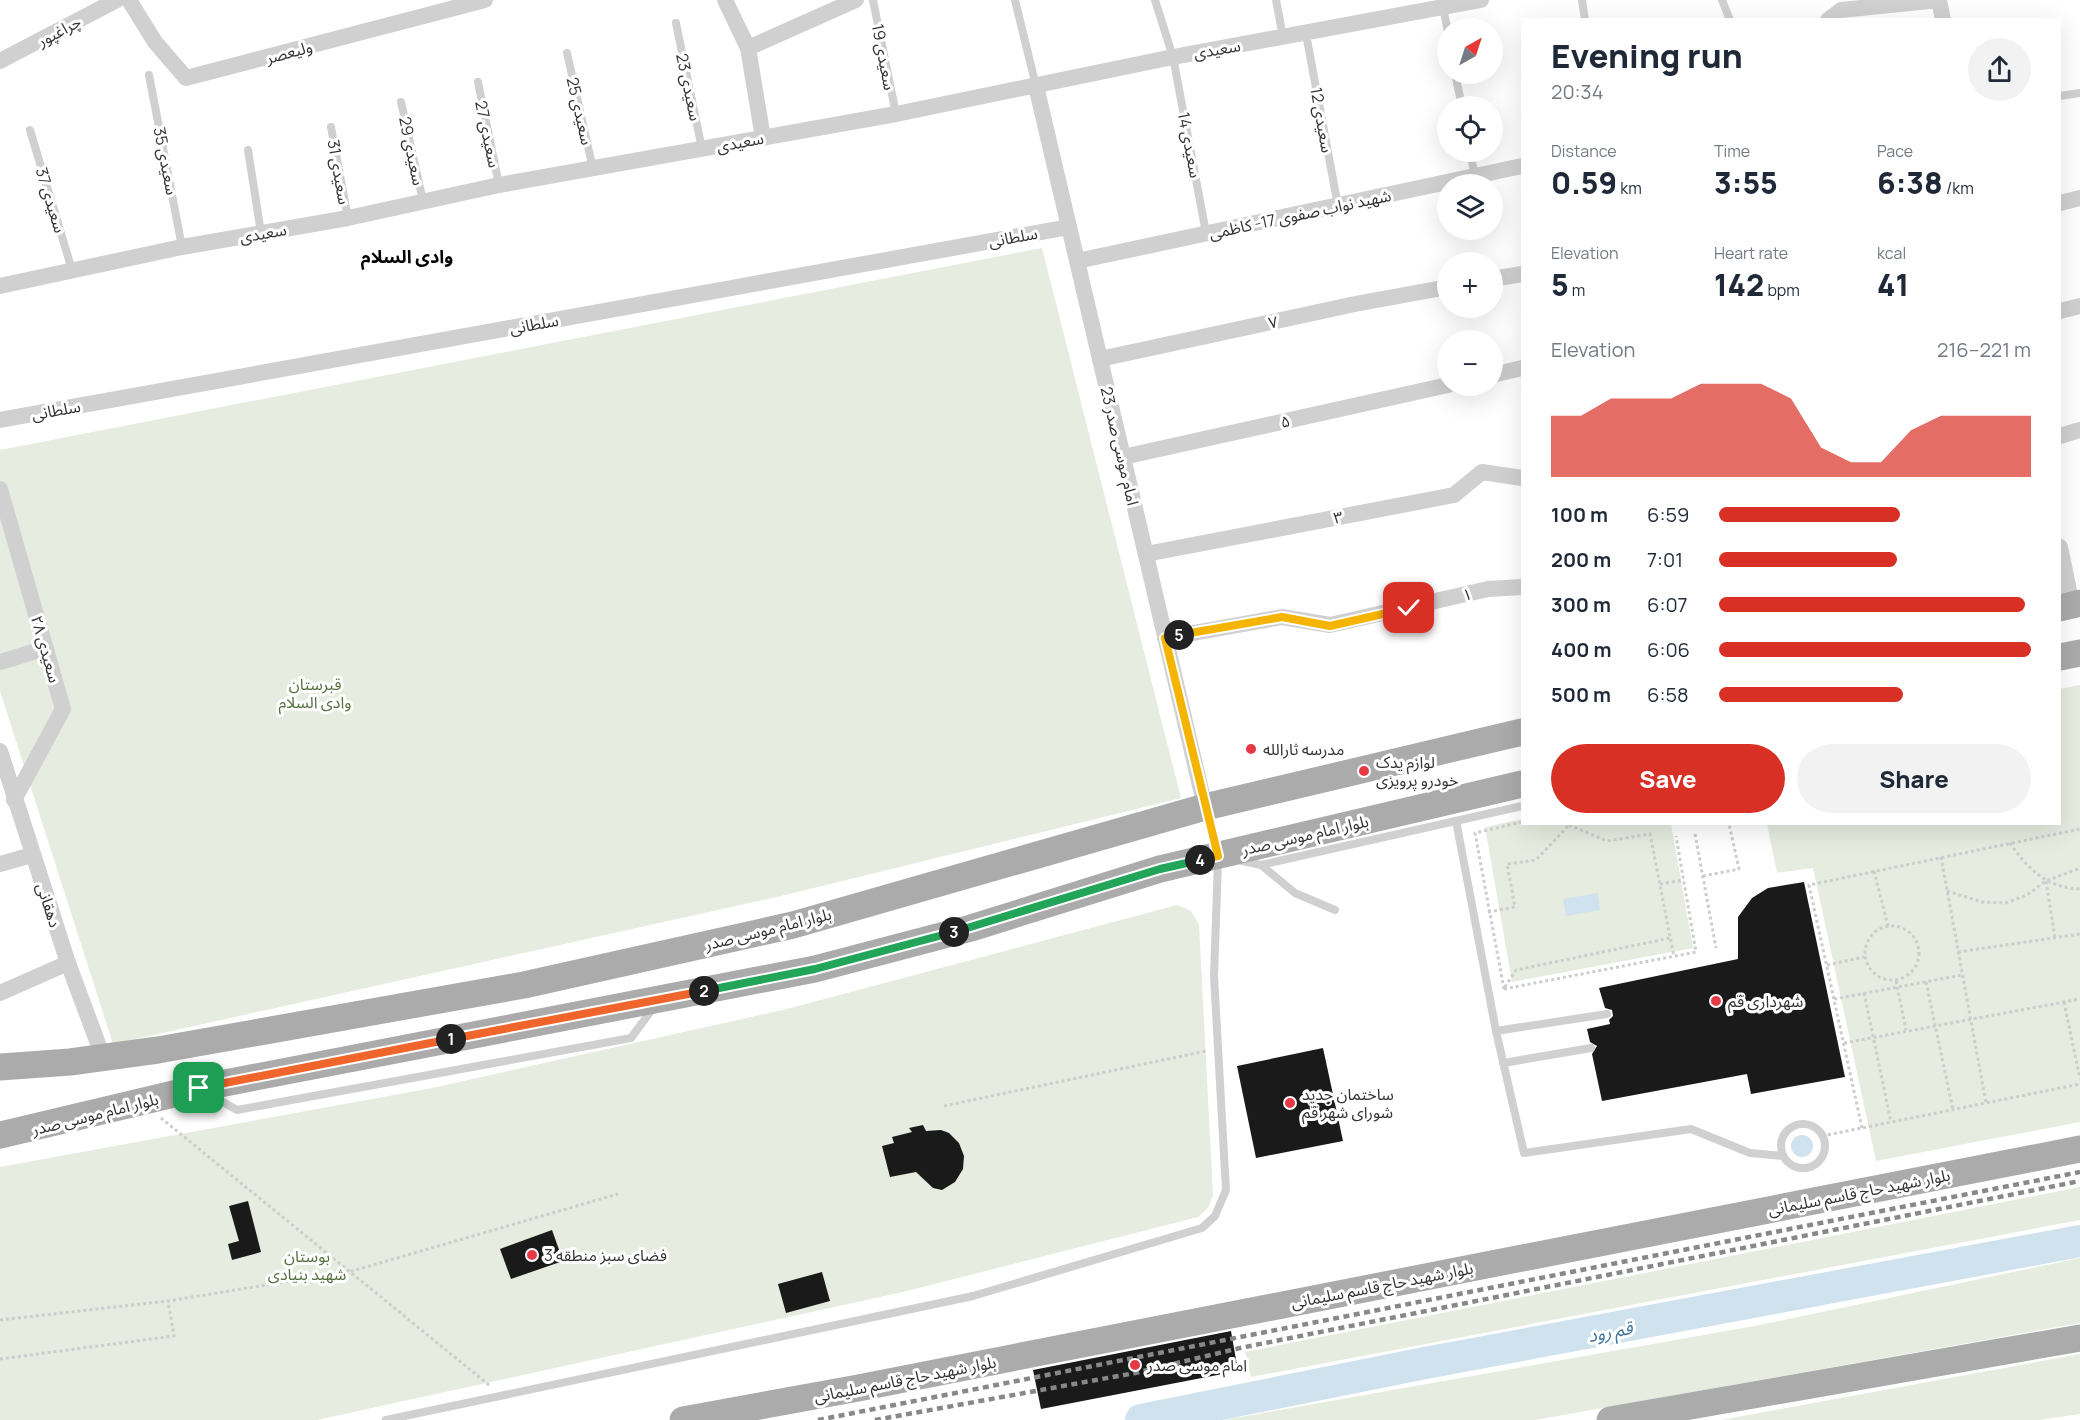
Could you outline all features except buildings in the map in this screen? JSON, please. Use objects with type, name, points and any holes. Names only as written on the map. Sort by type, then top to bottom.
[{"type":"main road","name":"بلوار امام موسی صدر","points":[[3,1068],[158,1050],[524,985],[793,926],[1205,807],[1521,732]]},
{"type":"main road","name":"بلوار امام موسی صدر","points":[[7,1131],[199,1088],[826,966],[971,928],[1160,869],[1521,784]]},
{"type":"main road","name":"بلوار شهید حاج قاسم سلیمانی","points":[[683,1420],[2080,1149]]},
{"type":"main road","points":[[1610,1420],[2080,1338]]},
{"type":"street","name":"چراغپور","points":[[0,61],[117,0]]},
{"type":"street","name":"ولیعصر","points":[[129,0],[156,42],[186,78],[485,0]]},
{"type":"street","points":[[725,0],[748,48],[763,138]]},
{"type":"street","points":[[748,48],[856,0]]},
{"type":"street","name":"سعیدی","points":[[0,285],[182,246],[348,218],[499,185],[896,114],[1173,57],[1306,34],[1407,10],[1443,8],[1481,0]]},
{"type":"street","points":[[1831,18],[1841,10],[1863,4],[1939,0],[1943,18]]},
{"type":"street","name":"امام موسی صدر 23","points":[[1036,86],[1205,807]]},
{"type":"street","name":"شهید نواب صفوی 17- کاظمی","points":[[1488,174],[1521,166]]},
{"type":"street","name":"شهید نواب صفوی 17- کاظمی","points":[[1077,261],[1437,185]]},
{"type":"street","points":[[2061,203],[2080,198]]},
{"type":"street","name":"سلطانی","points":[[0,420],[1069,227]]},
{"type":"street","points":[[1503,277],[1521,274]]},
{"type":"street","name":"۷","points":[[1100,359],[1344,306],[1437,289]]},
{"type":"street","points":[[2061,312],[2080,306]]},
{"type":"street","points":[[1503,372],[1521,368]]},
{"type":"street","name":"۵","points":[[1123,457],[1437,387]]},
{"type":"street","points":[[2061,436],[2080,430]]},
{"type":"street","name":"۳","points":[[1146,555],[1454,495],[1482,472],[1521,478]]},
{"type":"street","name":"سعیدی ۲۸","points":[[0,489],[63,709],[14,800]]},
{"type":"street","points":[[2061,552],[2071,605]]},
{"type":"street","name":"۱","points":[[1165,638],[1282,617],[1330,626],[1488,590],[1521,587]]},
{"type":"street","points":[[0,662],[46,648]]},
{"type":"street","name":"دهقانی","points":[[0,751],[68,963],[103,1057]]},
{"type":"street","points":[[0,864],[32,855]]},
{"type":"street","points":[[0,993],[68,963]]},
{"type":"lane","name":"سعیدی 19","points":[[873,0],[896,114]]},
{"type":"lane","points":[[1015,0],[1036,86]]},
{"type":"lane","name":"سعیدی 14","points":[[1155,0],[1173,57],[1206,233]]},
{"type":"lane","points":[[1276,0],[1283,37]]},
{"type":"lane","points":[[1582,0],[1585,18]]},
{"type":"lane","points":[[1722,0],[1729,18]]},
{"type":"lane","points":[[1443,8],[1445,18]]},
{"type":"lane","name":"سعیدی 23","points":[[676,23],[702,150]]},
{"type":"lane","name":"سعیدی 12","points":[[1306,34],[1338,206]]},
{"type":"lane","name":"سعیدی 25","points":[[567,53],[593,169]]},
{"type":"lane","name":"سعیدی 35","points":[[149,75],[182,246]]},
{"type":"lane","name":"سعیدی 27","points":[[478,82],[499,185]]},
{"type":"lane","points":[[2061,96],[2080,93]]},
{"type":"lane","name":"سعیدی 29","points":[[401,102],[423,201]]},
{"type":"lane","name":"سعیدی 31","points":[[331,127],[348,218]]},
{"type":"lane","name":"سعیدی 37","points":[[30,130],[72,270]]},
{"type":"lane","points":[[248,150],[261,233]]},
{"type":"lane","points":[[386,1420],[973,1296],[1202,1228],[1215,1216],[1227,1190],[1214,976],[1218,856],[1261,865],[1521,806]]},
{"type":"lane","points":[[1456,820],[1496,1031],[1526,1155],[1691,1129],[1750,1153],[1784,1156],[1799,1167],[1813,1165],[1822,1156],[1824,1150],[1822,1136],[1811,1126],[1796,1125],[1784,1134],[1782,1141],[1784,1156]]},
{"type":"lane","points":[[1261,865],[1294,893],[1335,910]]},
{"type":"lane","points":[[1496,1031],[1607,1014]]},
{"type":"lane","points":[[1503,1063],[1591,1048]]},
{"type":"path","points":[[1504,989],[1475,833],[1521,822]]},
{"type":"path","points":[[1488,912],[1515,907],[1507,864],[1536,860],[1568,825]]},
{"type":"path","points":[[1571,825],[1608,841],[1650,834],[1674,957]]},
{"type":"path","points":[[1703,876],[1739,869],[1729,825]]},
{"type":"path","points":[[1862,1128],[1809,885],[2080,829]]},
{"type":"path","points":[[1695,834],[1716,948]]},
{"type":"path","points":[[1504,989],[1696,952],[1676,836]]},
{"type":"path","points":[[2010,843],[2022,860],[2046,881],[2080,889]]},
{"type":"path","points":[[1941,857],[1986,1103]]},
{"type":"path","points":[[1947,891],[1982,902],[2006,903],[2027,895],[2046,881],[2080,868]]},
{"type":"path","points":[[1874,871],[1888,926]]},
{"type":"path","points":[[1660,884],[1684,880]]},
{"type":"path","points":[[2046,881],[2055,938]]},
{"type":"path","points":[[1888,926],[1902,928],[1914,936],[1919,950],[1918,964],[1914,970],[1896,981],[1882,979],[1870,970],[1864,957],[1866,943],[1875,932],[1888,926]]},
{"type":"path","points":[[1958,952],[2080,934]]},
{"type":"path","points":[[1504,989],[1516,970],[1670,938]]},
{"type":"path","points":[[1827,965],[1864,957]]},
{"type":"path","points":[[1834,999],[1962,975]]},
{"type":"path","points":[[1896,981],[1906,1030]]},
{"type":"path","points":[[1926,982],[1953,1110]]},
{"type":"path","points":[[1864,993],[1891,1122]]},
{"type":"path","points":[[1844,1043],[1970,1017],[2080,999]]},
{"type":"path","points":[[2064,1002],[2080,1079]]},
{"type":"path","points":[[944,1106],[1218,1049]]},
{"type":"path","points":[[1822,1136],[2080,1084]]},
{"type":"path","points":[[141,1102],[503,1396]]},
{"type":"path","points":[[0,1320],[168,1300],[352,1271],[618,1194]]},
{"type":"path","points":[[0,1359],[174,1336],[168,1300]]},
{"type":"green space","name":"قبرستان وادی السلام","points":[[1042,248],[1181,798],[781,896],[113,1044],[0,691],[0,450]]},
{"type":"green space","points":[[2080,685],[2080,1122],[1876,1161],[1813,868],[1777,873],[1767,825],[2061,825],[2061,689]]},
{"type":"green space","points":[[1521,819],[1521,825],[1671,825],[1693,948],[1512,982],[1485,827]]},
{"type":"green space","name":"بوستان شهید بنیادی","points":[[1177,905],[1191,911],[1199,924],[1213,1195],[1208,1208],[1198,1217],[903,1292],[317,1420],[0,1420],[0,1167],[432,1088],[787,1009]]},
{"type":"green space","points":[[2080,1187],[2080,1220],[1251,1377],[1245,1352]]},
{"type":"green space","points":[[2080,1258],[2080,1323],[1535,1420],[1224,1420],[1760,1325]]},
{"type":"green space","points":[[2080,1354],[2080,1414],[2039,1420],[1721,1420]]},
{"type":"water","points":[[1598,893],[1600,910],[1566,916],[1563,899]]},
{"type":"water","points":[[1798,1135],[1806,1135],[1813,1142],[1813,1150],[1806,1157],[1798,1157],[1791,1150],[1791,1142]]},
{"type":"waterway","name":"قم رود","points":[[1141,1420],[1425,1363],[2080,1241]]},
{"type":"railway","points":[[818,1420],[2080,1172]]},
{"type":"railway","points":[[875,1420],[1135,1373],[1240,1348],[2080,1181]]},
{"type":"place","name":"مدرسه ثارالله","points":[[1251,749]]},
{"type":"place","name":"لوازم یدک خودرو پرویزی","points":[[1364,771]]},
{"type":"place","name":"شهرداری قم","points":[[1716,1001]]},
{"type":"place","name":"ساختمان جدید شورای شهر قم","points":[[1290,1103]]},
{"type":"place","name":"فضای سبز منطقه 3","points":[[532,1255]]},
{"type":"place","name":"امام موسی صدر","points":[[1135,1365]]},
{"type":"district","name":"وادی السلام","points":[[407,256]]},
{"type":"route","points":[[199,1088],[815,969],[971,928],[1160,869],[1218,856],[1165,638],[1282,617],[1330,626],[1409,608]]}]
